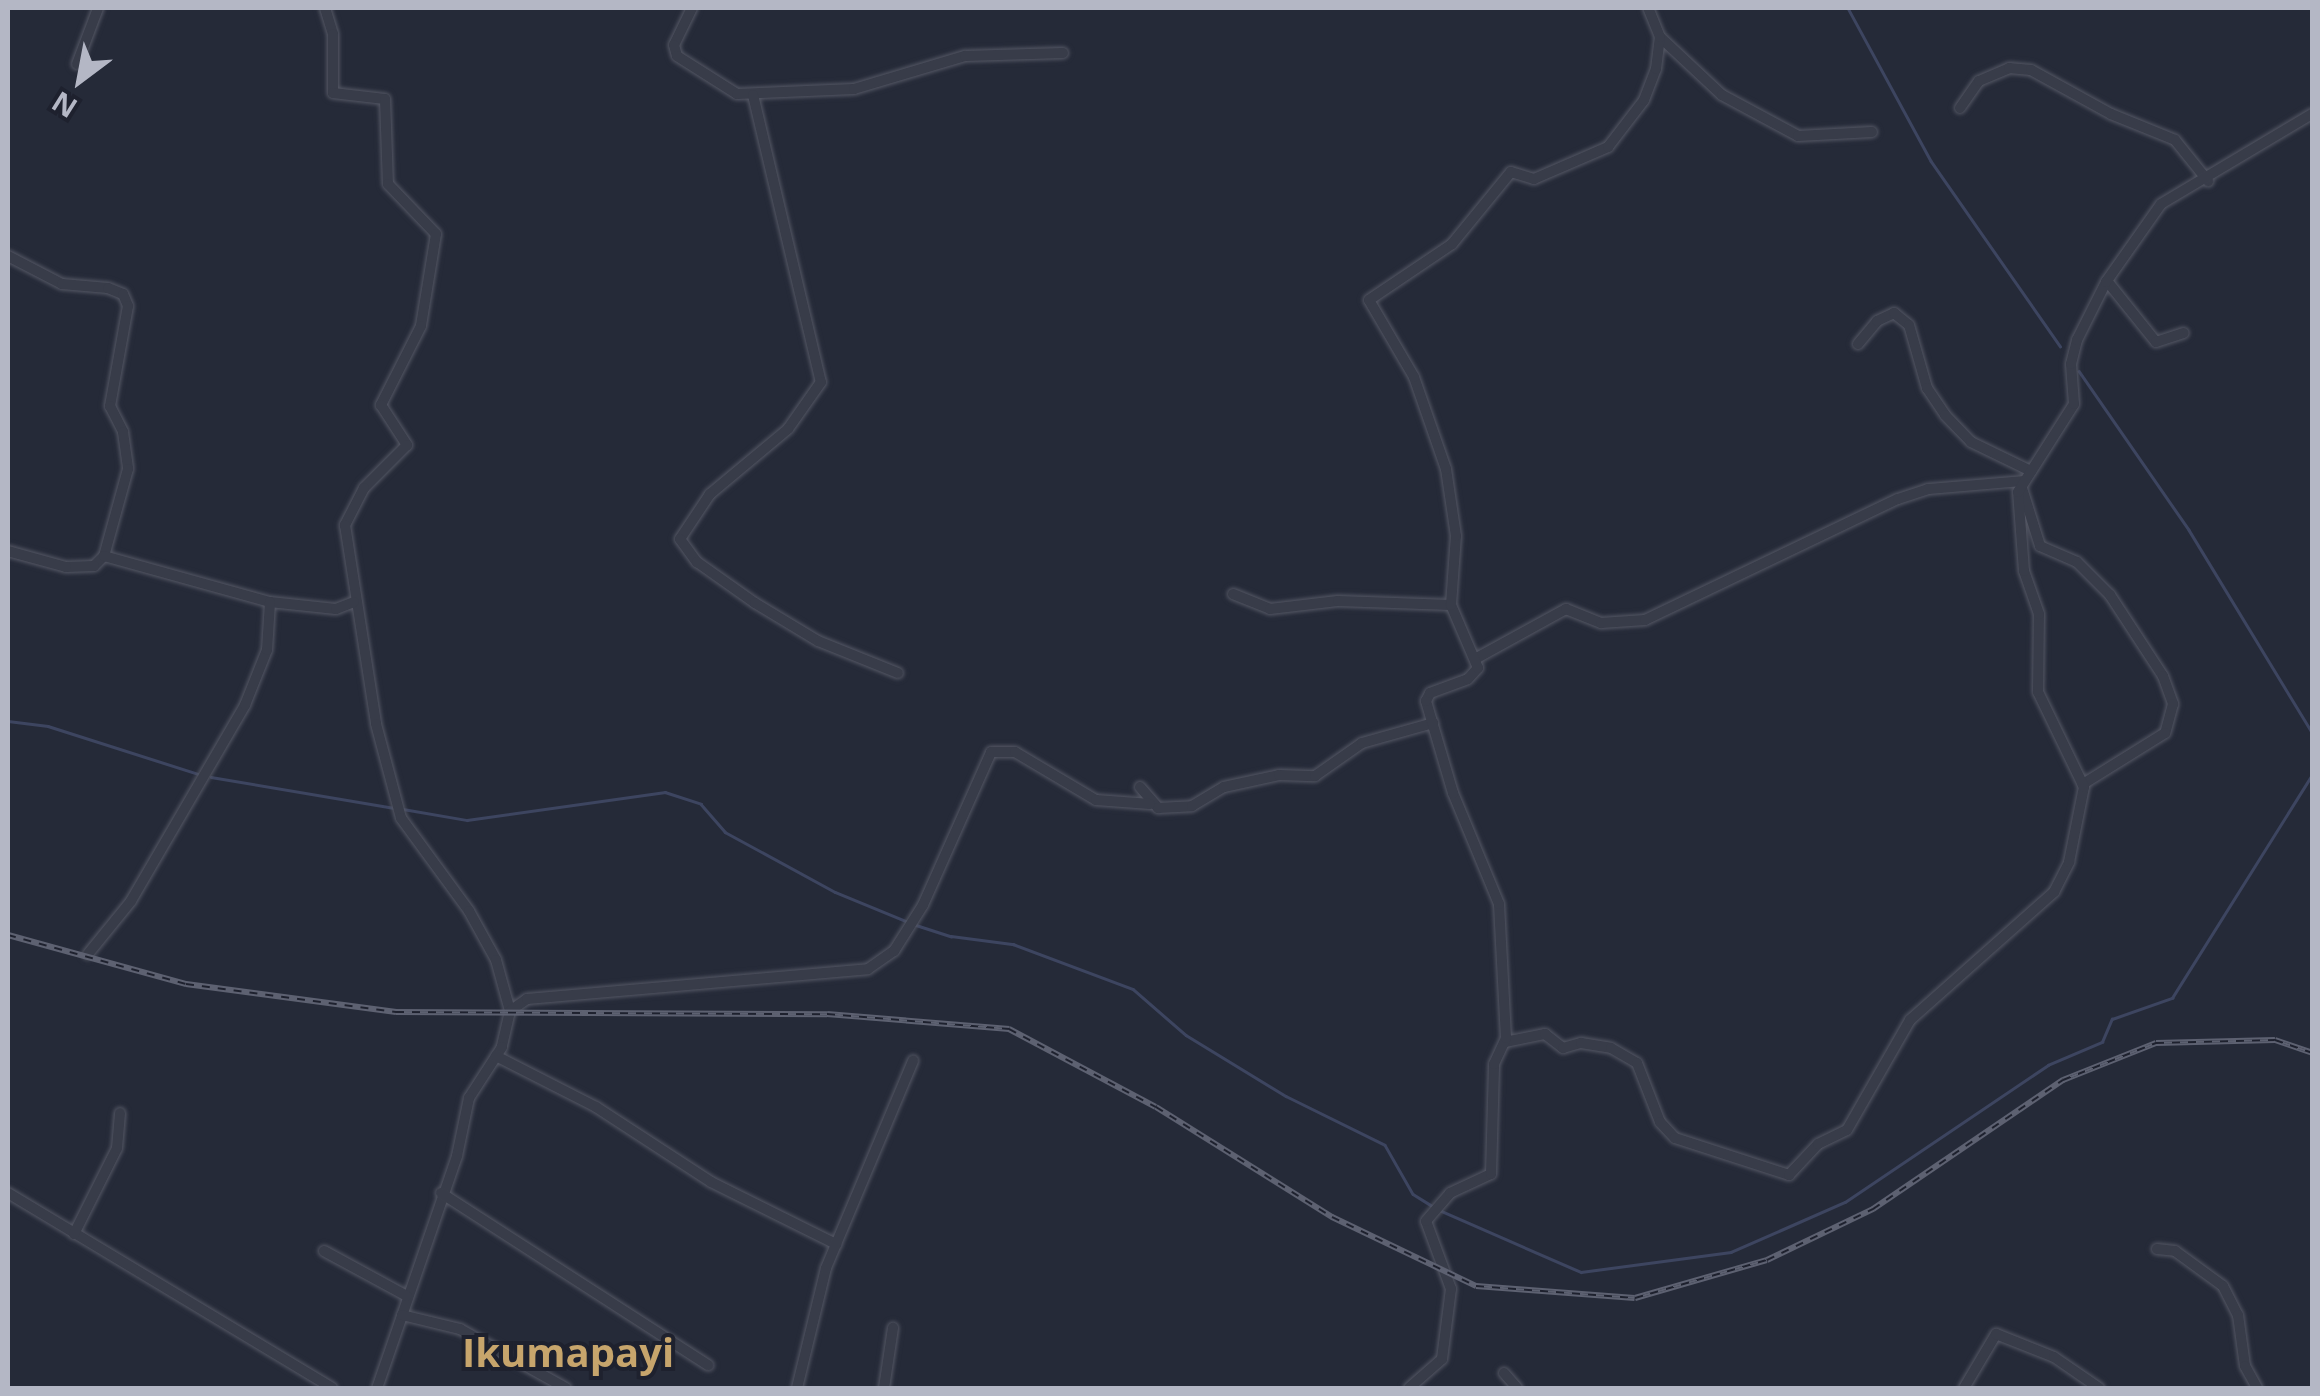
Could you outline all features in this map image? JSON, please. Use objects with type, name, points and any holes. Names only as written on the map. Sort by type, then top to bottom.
[{"type":"street","points":[[77,64],[98,8]]},
{"type":"street","points":[[326,8],[333,34],[333,93],[385,99],[388,184],[436,234],[421,326],[381,405],[407,445],[348,510],[354,602],[376,724],[401,818],[469,911],[496,960],[510,1011],[496,1056],[469,1098],[457,1156],[440,1194],[376,1388]]},
{"type":"street","points":[[692,8],[674,45],[677,56],[737,94],[753,96],[778,88],[854,89],[965,56],[1063,53]]},
{"type":"street","points":[[1648,8],[1660,37],[1722,95],[1798,136],[1872,132]]},
{"type":"street","points":[[1409,1388],[1442,1359],[1443,1312],[1451,1290],[1426,1222],[1450,1193],[1491,1174],[1494,1064],[1505,1042],[1499,904],[1453,793],[1427,697],[1475,674],[1476,659],[1459,637],[1450,605],[1456,536],[1446,469],[1414,377],[1369,300],[1452,244],[1511,172],[1534,178],[1608,147],[1644,100],[1660,37]]},
{"type":"street","points":[[1960,108],[1979,81],[2009,68],[2031,70],[2111,114],[2175,140],[2208,181]]},
{"type":"street","points":[[753,96],[820,382],[788,429],[710,494],[681,529],[680,539],[697,562],[786,622],[898,672]]},
{"type":"street","points":[[1505,1042],[1544,1034],[1563,1048],[1581,1043],[1612,1048],[1636,1064],[1660,1122],[1675,1138],[1691,1148],[1792,1174],[1818,1144],[1847,1130],[1910,1020],[2054,892],[2069,862],[2083,784],[2038,692],[2039,614],[2024,571],[2017,512],[2025,479],[2074,404],[2072,353],[2107,281],[2162,204],[2208,181],[2312,114]]},
{"type":"street","points":[[8,256],[62,284],[108,288],[123,294],[128,306],[110,406],[122,432],[128,469],[104,556],[94,566],[66,567],[8,551]]},
{"type":"street","points":[[2107,281],[2156,342],[2184,333]]},
{"type":"street","points":[[1858,344],[1894,313],[1909,325],[1926,388],[1945,415],[1971,442],[2025,479],[2040,546],[2077,562],[2110,595],[2163,676],[2173,704],[2165,732],[2083,784]]},
{"type":"street","points":[[1476,659],[1566,609],[1601,623],[1645,620],[1898,499],[1928,490],[2025,479]]},
{"type":"street","points":[[104,556],[270,602],[336,609],[354,602]]},
{"type":"street","points":[[1233,594],[1270,609],[1338,601],[1450,605]]},
{"type":"street","points":[[88,954],[131,901],[192,798],[268,650],[270,602]]},
{"type":"street","points":[[510,1011],[527,998],[868,969],[894,952],[924,905],[991,752],[1015,752],[1096,800],[1192,806],[1224,787],[1279,775],[1315,776],[1362,743],[1433,723]]},
{"type":"street","points":[[1140,788],[1150,804]]},
{"type":"street","points":[[496,1056],[596,1107],[710,1182],[836,1244]]},
{"type":"street","points":[[797,1388],[836,1244],[913,1061]]},
{"type":"street","points":[[74,1234],[117,1148],[120,1113]]},
{"type":"street","points":[[8,1193],[332,1388]]},
{"type":"street","points":[[440,1194],[708,1365]]},
{"type":"street","points":[[2157,1249],[2175,1251],[2222,1286],[2238,1315],[2245,1366],[2258,1388]]},
{"type":"street","points":[[324,1251],[407,1296]]},
{"type":"street","points":[[402,1315],[460,1329],[566,1388]]},
{"type":"street","points":[[884,1388],[893,1328]]},
{"type":"street","points":[[1964,1388],[1996,1334],[2054,1357],[2094,1388]]},
{"type":"street","points":[[1504,1373],[1517,1388]]},
{"type":"waterway","points":[[1848,8],[1931,161],[2060,346]]},
{"type":"waterway","points":[[2079,371],[2189,530],[2312,732]]},
{"type":"waterway","points":[[8,721],[48,726],[198,774]]},
{"type":"waterway","points":[[1439,1210],[1581,1272],[1731,1252],[1845,1202],[2048,1065],[2102,1042],[2112,1019],[2172,998],[2312,775]]},
{"type":"waterway","points":[[211,777],[395,808]]},
{"type":"waterway","points":[[403,809],[467,820],[665,792],[701,804],[725,832],[835,892],[906,921]]},
{"type":"waterway","points":[[913,924],[951,936],[1013,944],[1133,989],[1186,1035],[1286,1096],[1385,1145],[1413,1194],[1432,1206]]},
{"type":"railway","points":[[8,935],[186,984],[396,1012],[827,1014],[1009,1029],[1156,1107],[1332,1217],[1476,1286],[1635,1298],[1767,1260],[1873,1209],[2063,1080],[2156,1043],[2275,1040],[2312,1053]]},
{"type":"district","name":"Ikumapayi","points":[[568,1352]]}]
